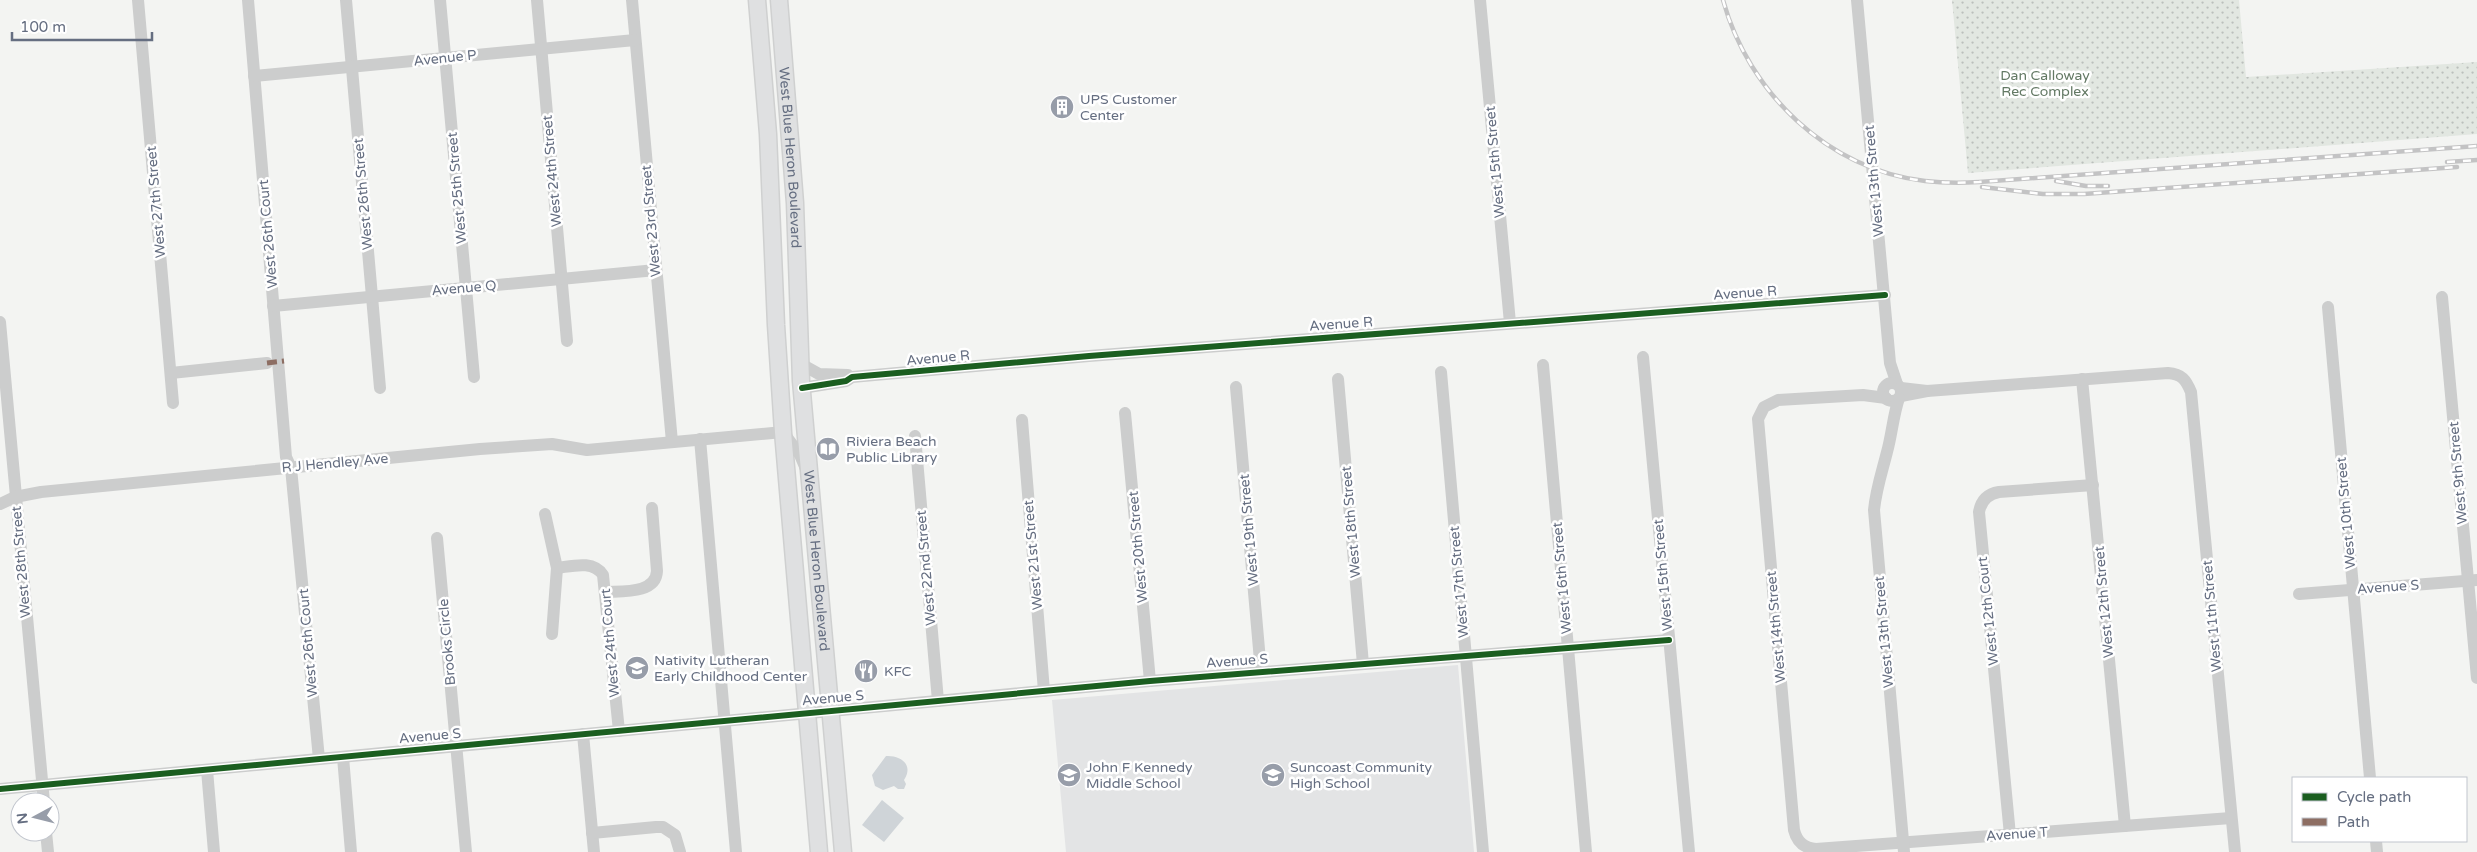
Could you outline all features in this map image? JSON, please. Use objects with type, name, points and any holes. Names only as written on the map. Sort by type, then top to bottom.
[{"type":"main road","name":"West Blue Heron Boulevard","points":[[757,0],[768,134],[776,325],[783,432],[819,852]]},
{"type":"main road","points":[[768,0],[776,88],[787,104]]},
{"type":"main road","name":"West Blue Heron Boulevard","points":[[779,0],[795,203],[802,388],[843,852]]},
{"type":"street","name":"West 27th Street","points":[[138,0],[174,404]]},
{"type":"street","name":"West 26th Court","points":[[248,0],[257,76]]},
{"type":"street","name":"West 26th Court","points":[[252,0],[276,306],[293,460],[291,468],[319,759]]},
{"type":"street","name":"West 26th Street","points":[[346,0],[380,388]]},
{"type":"street","name":"West 25th Street","points":[[440,0],[474,377]]},
{"type":"street","name":"West 24th Street","points":[[537,0],[567,341]]},
{"type":"street","name":"West 23rd Street","points":[[632,0],[672,442]]},
{"type":"street","name":"West 15th Street","points":[[1480,0],[1510,323]]},
{"type":"street","name":"West 13th Street","points":[[1857,0],[1893,392],[1894,415],[1888,451],[1875,494],[1874,510],[1903,848]]},
{"type":"street","name":"Avenue P","points":[[257,76],[635,40]]},
{"type":"street","name":"Avenue Q","points":[[276,306],[656,270]]},
{"type":"street","name":"Avenue R","points":[[802,388],[846,381],[852,377],[1098,355],[1885,295]]},
{"type":"street","name":"West 9th Street","points":[[2442,298],[2472,581],[2477,678]]},
{"type":"street","name":"West 10th Street","points":[[2328,307],[2370,777]]},
{"type":"street","name":"West 28th Street","points":[[0,322],[43,792]]},
{"type":"street","name":"West 15th Street","points":[[1643,357],[1689,852]]},
{"type":"street","points":[[172,373],[267,363]]},
{"type":"street","name":"Avenue R","points":[[801,364],[819,374],[846,374],[852,377]]},
{"type":"street","name":"West 16th Street","points":[[1543,364],[1586,852]]},
{"type":"street","name":"West 17th Street","points":[[1441,372],[1483,852]]},
{"type":"street","name":"West 11th Street","points":[[2082,379],[2168,373],[2181,376],[2186,380],[2191,392],[2235,852]]},
{"type":"street","points":[[1893,392],[2082,379]]},
{"type":"street","name":"West 12th Street","points":[[2082,379],[2125,826]]},
{"type":"street","name":"West 18th Street","points":[[1338,380],[1363,664]]},
{"type":"street","name":"West 19th Street","points":[[1236,387],[1261,672]]},
{"type":"street","name":"West 14th Street","points":[[1803,846],[1796,837],[1794,830],[1758,419],[1764,407],[1778,400],[1893,392]]},
{"type":"street","name":"West 20th Street","points":[[1125,413],[1150,680]]},
{"type":"street","name":"West 21st Street","points":[[1022,420],[1044,690]]},
{"type":"street","points":[[672,442],[783,432],[800,455],[809,476]]},
{"type":"street","name":"West 22nd Street","points":[[915,436],[938,701]]},
{"type":"street","points":[[700,439],[736,852]]},
{"type":"street","name":"R J Hendley Ave","points":[[0,504],[15,497],[41,492],[530,445],[552,444],[587,450],[672,442]]},
{"type":"street","name":"West 12th Court","points":[[2010,835],[1979,512],[1980,506],[1988,496],[1999,492],[2093,485]]},
{"type":"street","points":[[606,592],[644,588],[655,579],[657,567],[652,508]]},
{"type":"street","points":[[545,514],[557,568],[552,634]]},
{"type":"street","name":"Brooks Circle","points":[[438,538],[457,746]]},
{"type":"street","name":"West 24th Court","points":[[557,568],[592,566],[603,575],[619,731]]},
{"type":"street","name":"Avenue S","points":[[2299,594],[2472,581]]},
{"type":"street","name":"Avenue S","points":[[0,790],[1150,680],[1670,640]]},
{"type":"street","points":[[583,734],[594,852]]},
{"type":"street","points":[[457,746],[466,852]]},
{"type":"street","points":[[343,757],[351,852]]},
{"type":"street","points":[[207,770],[214,852]]},
{"type":"street","name":"Avenue T","points":[[1803,846],[1816,849],[1903,848],[2010,835],[2231,818]]},
{"type":"street","points":[[592,833],[663,827],[675,835],[680,852]]},
{"type":"shaded area","name":"Suncoast Community High School","points":[[1458,665],[1474,852],[1066,852],[1052,700]]},
{"type":"shaded area","points":[[886,756],[897,757],[907,766],[908,770],[904,780],[906,784],[904,789],[898,789],[894,786],[883,790],[875,786],[872,775]]},
{"type":"shaded area","points":[[882,800],[904,818],[884,842],[862,825]]},
{"type":"green space","name":"Dan Calloway Rec Complex","points":[[1952,0],[2239,0],[2246,77],[2477,62],[2477,134],[1968,173]]},
{"type":"railway","points":[[1723,0],[1735,34],[1751,66],[1772,95],[1797,121],[1825,143],[1856,161],[1889,174],[1925,181],[1979,182],[2477,146]]},
{"type":"railway","points":[[2447,162],[2477,160]]},
{"type":"railway","points":[[1982,187],[2043,194],[2084,194],[2457,167]]},
{"type":"railway","points":[[2056,181],[2086,186],[2108,186]]},
{"type":"marked path","points":[[267,363],[284,361]]},
{"type":"cycle path","points":[[802,388],[846,381],[852,377],[1089,356],[1885,295]]},
{"type":"cycle path","points":[[0,789],[1150,681],[1669,640]]},
{"type":"place","name":"UPS Customer Center","points":[[1062,107]]},
{"type":"place","name":"Riviera Beach Public Library","points":[[828,449]]},
{"type":"place","name":"Nativity Lutheran Early Childhood Center","points":[[637,668]]},
{"type":"place","name":"KFC","points":[[866,671]]},
{"type":"place","name":"John F Kennedy Middle School","points":[[1069,775]]},
{"type":"place","name":"Suncoast Community High School","points":[[1273,775]]}]
